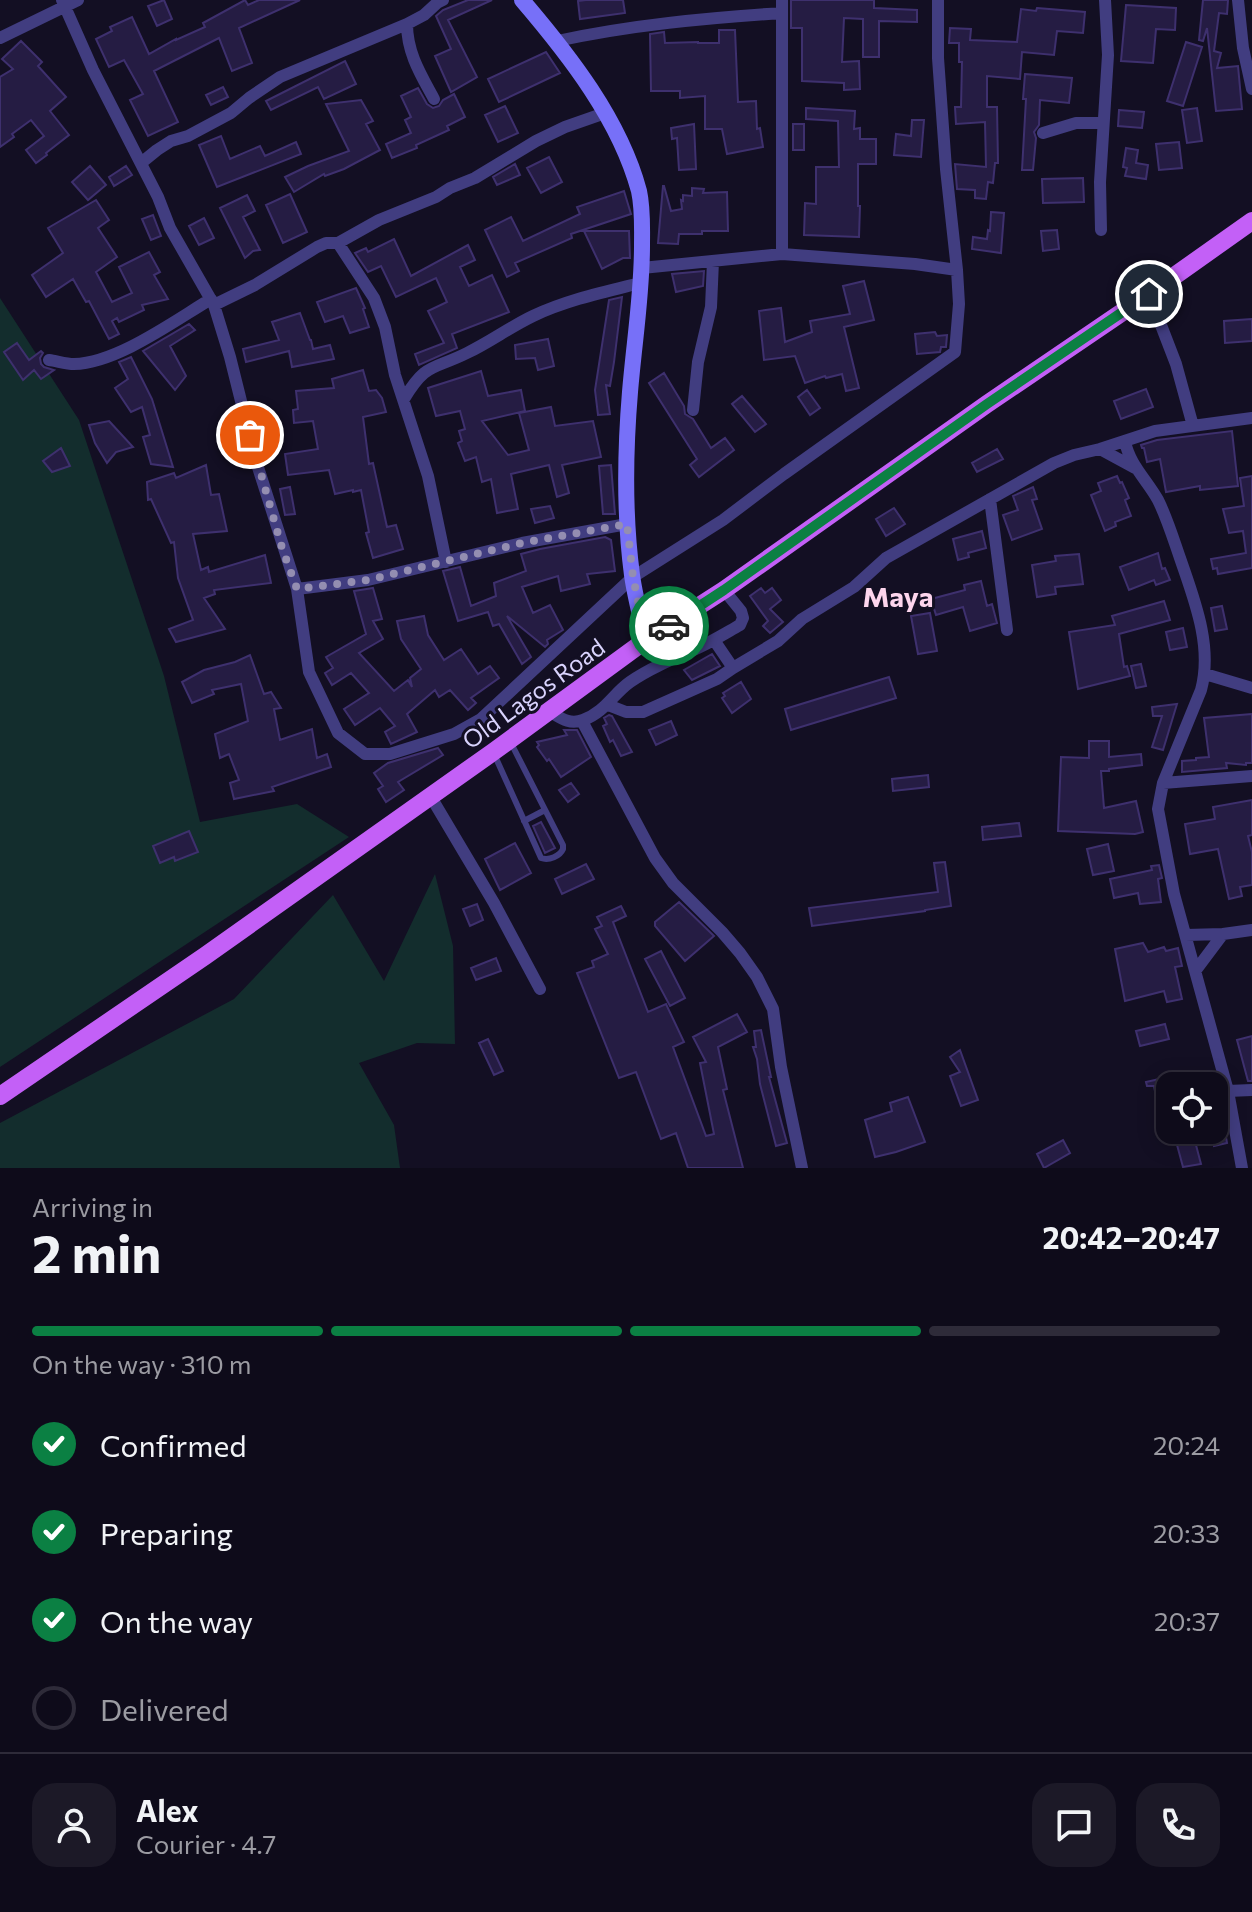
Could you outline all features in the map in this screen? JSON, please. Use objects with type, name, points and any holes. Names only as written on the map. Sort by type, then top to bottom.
[{"type":"main road","name":"Old Lagos Road","points":[[0,1096],[431,797],[646,640],[724,590],[1252,221]]},
{"type":"street","points":[[0,38],[64,4],[78,0]]},
{"type":"street","points":[[141,163],[171,141],[188,136],[231,113],[280,77],[407,24],[443,0]]},
{"type":"street","points":[[522,0],[557,41],[605,113],[628,157],[640,194],[643,220],[641,276],[627,438],[627,524],[633,577],[646,640]]},
{"type":"street","points":[[64,4],[170,228],[212,302],[230,357],[256,461],[297,589],[309,672],[338,733],[365,754],[390,754],[454,734],[481,719],[633,577],[723,520],[955,352],[959,304],[938,58],[938,0]]},
{"type":"street","points":[[1101,230],[1100,182],[1108,55],[1105,0]]},
{"type":"street","points":[[1238,0],[1243,48],[1252,89]]},
{"type":"street","points":[[557,41],[608,30],[782,6],[782,254]]},
{"type":"street","points":[[407,24],[411,54],[434,99]]},
{"type":"street","points":[[49,360],[73,364],[98,361],[128,348],[212,302],[255,285],[317,247],[338,243],[379,220],[475,178],[536,141],[605,113]]},
{"type":"street","points":[[1043,133],[1076,123],[1103,123]]},
{"type":"street","points":[[338,243],[374,298],[385,327],[395,375],[428,476],[446,562]]},
{"type":"street","points":[[404,399],[424,371],[465,354],[532,316],[641,276],[713,261],[782,254],[957,270]]},
{"type":"street","points":[[693,410],[698,362],[711,307],[713,261]]},
{"type":"street","points":[[1149,294],[1176,364],[1193,426]]},
{"type":"street","points":[[608,705],[626,712],[643,712],[717,679],[778,641],[802,619],[854,587],[886,558],[1054,463],[1155,431],[1252,418]]},
{"type":"street","points":[[1125,441],[1129,456],[1164,511],[1197,608],[1203,644],[1205,674],[1201,690],[1163,783],[1158,809],[1174,894],[1223,1072]]},
{"type":"street","points":[[1100,449],[1138,470]]},
{"type":"street","points":[[990,499],[1007,630]]},
{"type":"street","points":[[297,589],[368,580],[522,543],[627,524]]},
{"type":"street","points":[[549,711],[568,722],[582,721],[608,705],[631,681],[740,625],[743,618],[741,611],[724,590]]},
{"type":"street","points":[[714,640],[733,668]]},
{"type":"street","points":[[1205,674],[1252,688]]},
{"type":"street","points":[[582,721],[655,858],[673,883],[731,943],[763,988],[773,1009],[781,1067],[802,1168]]},
{"type":"street","points":[[1163,783],[1252,776]]},
{"type":"street","points":[[431,797],[494,903],[540,989]]},
{"type":"street","points":[[1186,935],[1252,930]]},
{"type":"street","points":[[1196,970],[1223,934]]},
{"type":"street","points":[[1242,1168],[1228,1091],[1252,1090]]},
{"type":"lane","points":[[493,752],[541,858],[550,859],[560,854],[563,845],[510,740]]},
{"type":"lane","points":[[524,821],[545,810]]},
{"type":"green space","points":[[0,298],[79,420],[164,676],[200,822],[297,804],[349,837],[0,1067]]},
{"type":"green space","points":[[435,874],[453,946],[455,1044],[417,1043],[359,1063],[394,1125],[400,1168],[0,1168],[0,1123],[234,999],[333,895],[384,981]]},
{"type":"building","points":[[164,0],[172,19],[157,26],[148,6]]},
{"type":"building","points":[[245,0],[248,5],[259,0],[300,0],[239,28],[252,63],[232,71],[219,38],[154,71],[178,122],[148,136],[130,100],[143,94],[124,60],[109,67],[96,39],[112,31],[110,27],[132,17],[149,54],[205,27],[203,23]]},
{"type":"building","points":[[468,0],[492,0],[448,20],[477,77],[451,92],[435,56],[451,49],[436,16]]},
{"type":"building","points":[[623,0],[625,13],[580,19],[578,1]]},
{"type":"building","points":[[791,0],[874,0],[874,8],[917,10],[917,22],[879,21],[879,57],[863,57],[863,19],[844,18],[842,62],[859,61],[860,89],[844,90],[844,83],[802,81],[802,28],[791,28]]},
{"type":"building","points":[[1203,0],[1228,0],[1227,14],[1219,13],[1214,51],[1221,53],[1217,68],[1238,66],[1242,109],[1216,111],[1207,28],[1203,41],[1199,40]]},
{"type":"building","points":[[1126,5],[1176,8],[1175,30],[1156,29],[1153,63],[1121,61]]},
{"type":"building","points":[[1037,8],[1085,12],[1083,33],[1057,31],[1054,55],[1022,52],[1020,79],[987,76],[987,107],[997,107],[998,163],[995,163],[993,183],[988,182],[986,199],[975,198],[975,190],[957,189],[955,164],[986,167],[985,122],[956,124],[955,107],[961,107],[962,62],[959,62],[959,43],[949,43],[950,28],[971,29],[970,40],[1017,42],[1021,9],[1036,11]]},
{"type":"building","points":[[719,30],[735,30],[738,102],[756,101],[757,129],[760,128],[763,147],[727,154],[722,129],[705,129],[705,96],[680,98],[680,91],[651,91],[650,34],[664,32],[665,43],[719,43]]},
{"type":"building","points":[[21,41],[42,62],[38,66],[66,97],[50,111],[69,135],[36,163],[26,150],[44,136],[31,120],[0,147],[0,77],[13,69],[2,59]]},
{"type":"building","points":[[1186,42],[1202,47],[1183,106],[1167,101]]},
{"type":"building","points":[[546,52],[560,73],[499,102],[488,79]]},
{"type":"building","points":[[345,61],[356,84],[324,99],[318,87],[271,110],[266,101]]},
{"type":"building","points":[[1025,74],[1072,78],[1069,103],[1040,100],[1039,125],[1034,132],[1033,170],[1022,170]]},
{"type":"building","points":[[223,87],[228,97],[211,105],[206,95]]},
{"type":"building","points":[[418,88],[433,108],[454,94],[465,117],[447,126],[449,130],[416,145],[417,148],[392,158],[386,144],[411,133],[405,120],[411,117],[401,96]]},
{"type":"building","points":[[361,100],[373,121],[366,124],[380,150],[344,169],[324,174],[294,192],[285,177],[349,151],[326,104]]},
{"type":"building","points":[[505,106],[518,133],[498,142],[485,115]]},
{"type":"building","points":[[806,108],[855,111],[854,129],[860,128],[860,139],[876,139],[876,164],[858,164],[859,237],[804,235],[805,203],[816,204],[816,167],[839,167],[838,121],[806,119]]},
{"type":"building","points":[[1197,108],[1202,141],[1187,143],[1182,110]]},
{"type":"building","points":[[1119,110],[1144,112],[1142,128],[1118,126]]},
{"type":"building","points":[[912,120],[924,120],[921,157],[894,155],[896,134],[911,136]]},
{"type":"building","points":[[694,124],[696,169],[679,170],[677,138],[672,139],[671,128]]},
{"type":"building","points":[[793,124],[804,124],[804,150],[793,150]]},
{"type":"building","points":[[221,136],[230,159],[260,146],[265,156],[296,142],[301,154],[217,187],[199,145]]},
{"type":"building","points":[[1179,142],[1182,168],[1159,170],[1156,144]]},
{"type":"building","points":[[1126,148],[1138,150],[1136,163],[1148,165],[1146,179],[1125,176]]},
{"type":"building","points":[[549,157],[562,182],[541,193],[527,168]]},
{"type":"building","points":[[515,164],[520,175],[497,185],[493,177]]},
{"type":"building","points":[[90,166],[106,185],[88,200],[72,182]]},
{"type":"building","points":[[126,166],[132,175],[114,186],[109,177]]},
{"type":"building","points":[[1083,178],[1084,202],[1043,203],[1042,179]]},
{"type":"building","points":[[663,186],[671,211],[682,209],[683,195],[692,196],[692,188],[704,189],[703,193],[727,192],[728,231],[679,234],[678,244],[658,243]]},
{"type":"building","points":[[624,191],[631,214],[571,234],[572,238],[515,263],[519,271],[507,277],[485,230],[511,217],[523,241],[580,214],[577,207]]},
{"type":"building","points":[[290,194],[307,232],[283,243],[266,205]]},
{"type":"building","points":[[247,195],[255,211],[243,217],[260,250],[253,251],[245,258],[220,208]]},
{"type":"building","points":[[96,200],[109,220],[98,228],[117,257],[96,272],[112,302],[132,293],[119,267],[149,252],[160,272],[154,275],[168,299],[142,305],[144,310],[119,322],[117,318],[112,321],[119,334],[109,339],[89,301],[86,302],[73,279],[46,297],[32,275],[63,253],[48,228]]},
{"type":"building","points":[[991,212],[1004,213],[1001,253],[972,249],[973,237],[987,239]]},
{"type":"building","points":[[153,215],[161,236],[151,240],[142,219]]},
{"type":"building","points":[[204,218],[214,238],[199,245],[189,226]]},
{"type":"building","points":[[1057,230],[1059,249],[1043,251],[1041,231]]},
{"type":"building","points":[[584,231],[629,231],[630,258],[623,258],[602,269]]},
{"type":"building","points":[[394,239],[411,276],[468,245],[475,260],[460,267],[469,286],[492,275],[509,312],[452,334],[457,348],[419,365],[415,354],[444,343],[428,311],[447,302],[436,278],[396,297],[381,266],[368,272],[355,253],[366,248],[368,252]]},
{"type":"building","points":[[704,271],[703,286],[676,292],[672,274]]},
{"type":"building","points":[[864,281],[874,320],[844,327],[859,388],[846,391],[842,374],[805,383],[795,356],[764,360],[759,311],[781,308],[785,342],[812,332],[810,321],[850,314],[843,286]]},
{"type":"building","points":[[356,288],[369,327],[350,333],[343,316],[325,322],[317,302]]},
{"type":"building","points":[[622,297],[610,386],[606,385],[610,414],[598,415],[595,390],[609,300]]},
{"type":"building","points":[[300,313],[313,349],[330,345],[334,359],[292,367],[289,351],[246,362],[243,349],[279,340],[272,322]]},
{"type":"building","points":[[1252,319],[1252,341],[1225,343],[1224,321]]},
{"type":"building","points":[[189,324],[195,330],[170,346],[186,376],[175,390],[143,351]]},
{"type":"building","points":[[935,332],[937,336],[947,335],[946,347],[941,347],[940,352],[917,354],[915,334]]},
{"type":"building","points":[[548,339],[554,366],[538,370],[535,358],[516,359],[515,345]]},
{"type":"building","points":[[17,343],[29,360],[41,351],[41,364],[54,370],[41,379],[34,370],[23,380],[4,352]]},
{"type":"building","points":[[131,357],[152,399],[173,467],[151,464],[143,437],[150,435],[142,407],[131,412],[115,388],[128,379],[119,362]]},
{"type":"building","points":[[363,370],[369,391],[376,390],[386,412],[363,417],[369,464],[373,463],[387,527],[396,525],[403,549],[373,558],[366,533],[369,532],[361,490],[335,494],[329,470],[288,475],[285,454],[318,449],[313,421],[294,423],[293,410],[298,409],[296,391],[334,388],[332,379]]},
{"type":"building","points":[[481,371],[488,396],[521,390],[525,411],[482,421],[508,455],[529,450],[519,413],[551,407],[555,426],[593,421],[601,457],[562,465],[569,493],[557,497],[549,465],[511,474],[518,509],[497,513],[491,479],[482,482],[476,457],[465,461],[458,443],[462,441],[459,431],[465,429],[460,411],[436,416],[428,388]]},
{"type":"building","points":[[664,373],[684,406],[685,414],[693,419],[711,448],[725,438],[734,450],[699,477],[690,465],[697,459],[649,383]]},
{"type":"building","points":[[1146,389],[1153,407],[1121,419],[1114,401]]},
{"type":"building","points":[[807,390],[820,408],[810,415],[798,397]]},
{"type":"building","points":[[742,396],[766,424],[755,432],[732,404]]},
{"type":"building","points":[[109,421],[133,447],[116,452],[107,463],[89,425]]},
{"type":"building","points":[[1232,431],[1238,486],[1200,490],[1200,486],[1166,492],[1160,459],[1147,462],[1141,445],[1157,440]]},
{"type":"building","points":[[61,448],[70,466],[52,472],[43,461]]},
{"type":"building","points":[[997,449],[1003,459],[977,472],[972,463]]},
{"type":"building","points":[[206,465],[211,495],[219,494],[227,531],[193,534],[201,570],[208,567],[209,572],[265,555],[271,583],[214,590],[215,594],[204,598],[225,629],[176,642],[169,629],[193,620],[178,578],[174,542],[171,543],[151,499],[148,500],[147,482],[174,473],[176,478]]},
{"type":"building","points":[[611,465],[615,514],[603,514],[599,466]]},
{"type":"building","points":[[1117,476],[1129,498],[1125,500],[1131,516],[1115,522],[1116,526],[1105,531],[1091,495],[1101,491],[1098,483]]},
{"type":"building","points":[[1252,476],[1252,568],[1218,574],[1217,568],[1213,569],[1211,559],[1246,553],[1243,531],[1229,533],[1223,509],[1244,506],[1240,478]]},
{"type":"building","points":[[290,487],[295,514],[285,515],[280,489]]},
{"type":"building","points":[[1033,487],[1037,499],[1032,500],[1042,529],[1012,540],[1003,515],[1018,510],[1013,496]]},
{"type":"building","points":[[550,506],[554,518],[535,523],[531,509]]},
{"type":"building","points":[[894,508],[905,524],[886,536],[876,519]]},
{"type":"building","points":[[982,531],[986,548],[968,553],[969,557],[958,560],[953,539]]},
{"type":"building","points":[[605,537],[611,540],[615,571],[587,574],[590,584],[561,591],[558,576],[522,587],[533,613],[550,605],[563,630],[547,640],[545,647],[507,616],[531,657],[522,664],[499,624],[493,626],[488,612],[458,621],[443,571],[460,567],[471,606],[496,596],[494,583],[526,571],[521,554]]},
{"type":"building","points":[[1158,553],[1162,569],[1165,568],[1170,580],[1156,585],[1154,580],[1129,590],[1120,567]]},
{"type":"building","points":[[1079,554],[1083,584],[1055,587],[1056,594],[1037,597],[1032,565],[1056,561],[1055,556]]},
{"type":"building","points":[[981,581],[987,606],[992,604],[997,623],[970,631],[963,607],[936,615],[931,599],[965,590],[964,585]]},
{"type":"building","points":[[373,588],[382,619],[373,621],[383,639],[359,653],[394,691],[408,680],[412,687],[410,678],[421,669],[401,639],[397,621],[424,616],[428,635],[444,660],[461,649],[478,674],[490,666],[499,678],[471,698],[476,703],[468,710],[450,690],[439,697],[435,690],[407,714],[417,732],[391,744],[385,732],[395,726],[380,708],[355,725],[344,709],[369,693],[351,673],[332,685],[325,673],[333,668],[326,657],[366,634],[354,591]]},
{"type":"building","points":[[761,588],[765,593],[772,588],[781,600],[770,609],[783,622],[770,633],[763,626],[768,621],[750,596]]},
{"type":"building","points":[[1164,601],[1170,620],[1119,634],[1124,667],[1127,666],[1130,676],[1078,689],[1069,632],[1115,625],[1112,616]]},
{"type":"building","points":[[1222,606],[1227,629],[1215,631],[1211,608]]},
{"type":"building","points":[[930,613],[937,651],[918,654],[911,616]]},
{"type":"building","points":[[1183,628],[1187,647],[1170,650],[1166,632]]},
{"type":"building","points":[[712,654],[720,666],[692,680],[684,670]]},
{"type":"building","points":[[250,655],[264,694],[271,692],[281,708],[274,709],[280,740],[312,729],[317,758],[327,754],[331,767],[272,787],[274,791],[234,799],[230,783],[239,780],[229,754],[220,758],[215,734],[248,721],[241,684],[212,690],[214,694],[192,703],[182,682],[204,670]]},
{"type":"building","points":[[1141,664],[1146,686],[1136,688],[1131,666]]},
{"type":"building","points":[[889,677],[896,698],[791,730],[785,709]]},
{"type":"building","points":[[741,682],[751,699],[732,713],[722,698],[725,696],[723,693]]},
{"type":"building","points":[[1177,704],[1163,750],[1152,747],[1162,716],[1153,716],[1152,707]]},
{"type":"building","points":[[1252,714],[1252,763],[1226,763],[1227,768],[1182,772],[1182,761],[1209,757],[1204,718]]},
{"type":"building","points":[[609,715],[632,752],[621,756],[613,740],[610,742],[603,726],[607,724],[604,718]]},
{"type":"building","points":[[671,721],[677,735],[656,745],[649,730]]},
{"type":"building","points":[[564,730],[577,730],[591,757],[561,777],[537,747],[537,742],[567,735]]},
{"type":"building","points":[[1089,741],[1109,741],[1109,757],[1141,754],[1142,765],[1101,771],[1104,808],[1136,801],[1143,832],[1058,831],[1061,757],[1089,758]]},
{"type":"building","points":[[438,748],[443,755],[398,782],[404,790],[386,802],[378,789],[383,786],[374,773],[388,763]]},
{"type":"building","points":[[928,775],[929,787],[893,791],[892,779]]},
{"type":"building","points":[[571,783],[579,794],[568,802],[559,790]]},
{"type":"building","points":[[1252,800],[1252,835],[1248,836],[1252,852],[1252,885],[1240,887],[1242,896],[1229,899],[1218,849],[1190,854],[1185,824],[1215,819],[1213,807]]},
{"type":"building","points":[[541,822],[555,848],[545,853],[533,826]]},
{"type":"building","points":[[1019,823],[1021,836],[983,840],[982,827]]},
{"type":"building","points":[[189,831],[198,852],[160,863],[153,846]]},
{"type":"building","points":[[515,843],[531,873],[500,890],[485,859]]},
{"type":"building","points":[[1108,844],[1114,871],[1093,875],[1087,849]]},
{"type":"building","points":[[945,862],[951,906],[812,926],[809,908],[938,892],[934,863]]},
{"type":"building","points":[[586,864],[594,879],[562,894],[555,879]]},
{"type":"building","points":[[1159,865],[1161,902],[1140,904],[1138,893],[1114,898],[1110,879],[1152,870],[1151,866]]},
{"type":"building","points":[[679,902],[714,936],[685,961],[655,926],[655,922]]},
{"type":"building","points":[[477,904],[483,920],[470,926],[463,909]]},
{"type":"building","points":[[621,906],[626,916],[613,922],[648,1012],[666,1004],[684,1042],[673,1047],[706,1136],[714,1134],[700,1063],[706,1062],[693,1037],[737,1014],[747,1032],[718,1047],[727,1089],[723,1090],[743,1168],[688,1168],[676,1133],[661,1139],[636,1072],[619,1078],[577,973],[594,967],[592,961],[608,954],[595,929],[602,926],[597,917]]},
{"type":"building","points":[[1143,943],[1148,952],[1164,947],[1166,951],[1178,948],[1182,966],[1175,967],[1182,999],[1167,1002],[1164,991],[1125,1001],[1115,949]]},
{"type":"building","points":[[661,951],[685,998],[670,1006],[645,959]]},
{"type":"building","points":[[496,958],[501,971],[476,980],[471,968]]},
{"type":"building","points":[[1165,1024],[1169,1039],[1140,1046],[1136,1031]]},
{"type":"building","points":[[761,1030],[769,1077],[787,1143],[776,1146],[753,1047],[756,1047],[754,1031]]},
{"type":"building","points":[[1252,1036],[1252,1081],[1248,1081],[1237,1040]]},
{"type":"building","points":[[488,1039],[503,1071],[494,1075],[479,1043]]},
{"type":"building","points":[[960,1050],[978,1100],[961,1106],[950,1076],[960,1072],[950,1057]]},
{"type":"building","points":[[1156,1080],[1156,1096],[1154,1086],[1147,1086],[1146,1082]]},
{"type":"building","points":[[908,1097],[925,1142],[875,1157],[865,1120],[892,1111],[890,1103]]},
{"type":"building","points":[[1063,1140],[1070,1153],[1044,1168],[1037,1154]]},
{"type":"building","points":[[1177,1144],[1196,1144],[1201,1164],[1183,1167]]},
{"type":"way so far","points":[[250,435],[297,589],[368,580],[522,543],[627,524],[633,577],[646,640],[669,626]]},
{"type":"district","name":"Maya","points":[[898,596]]},
{"type":"route","points":[[669,626],[1149,294]]}]
